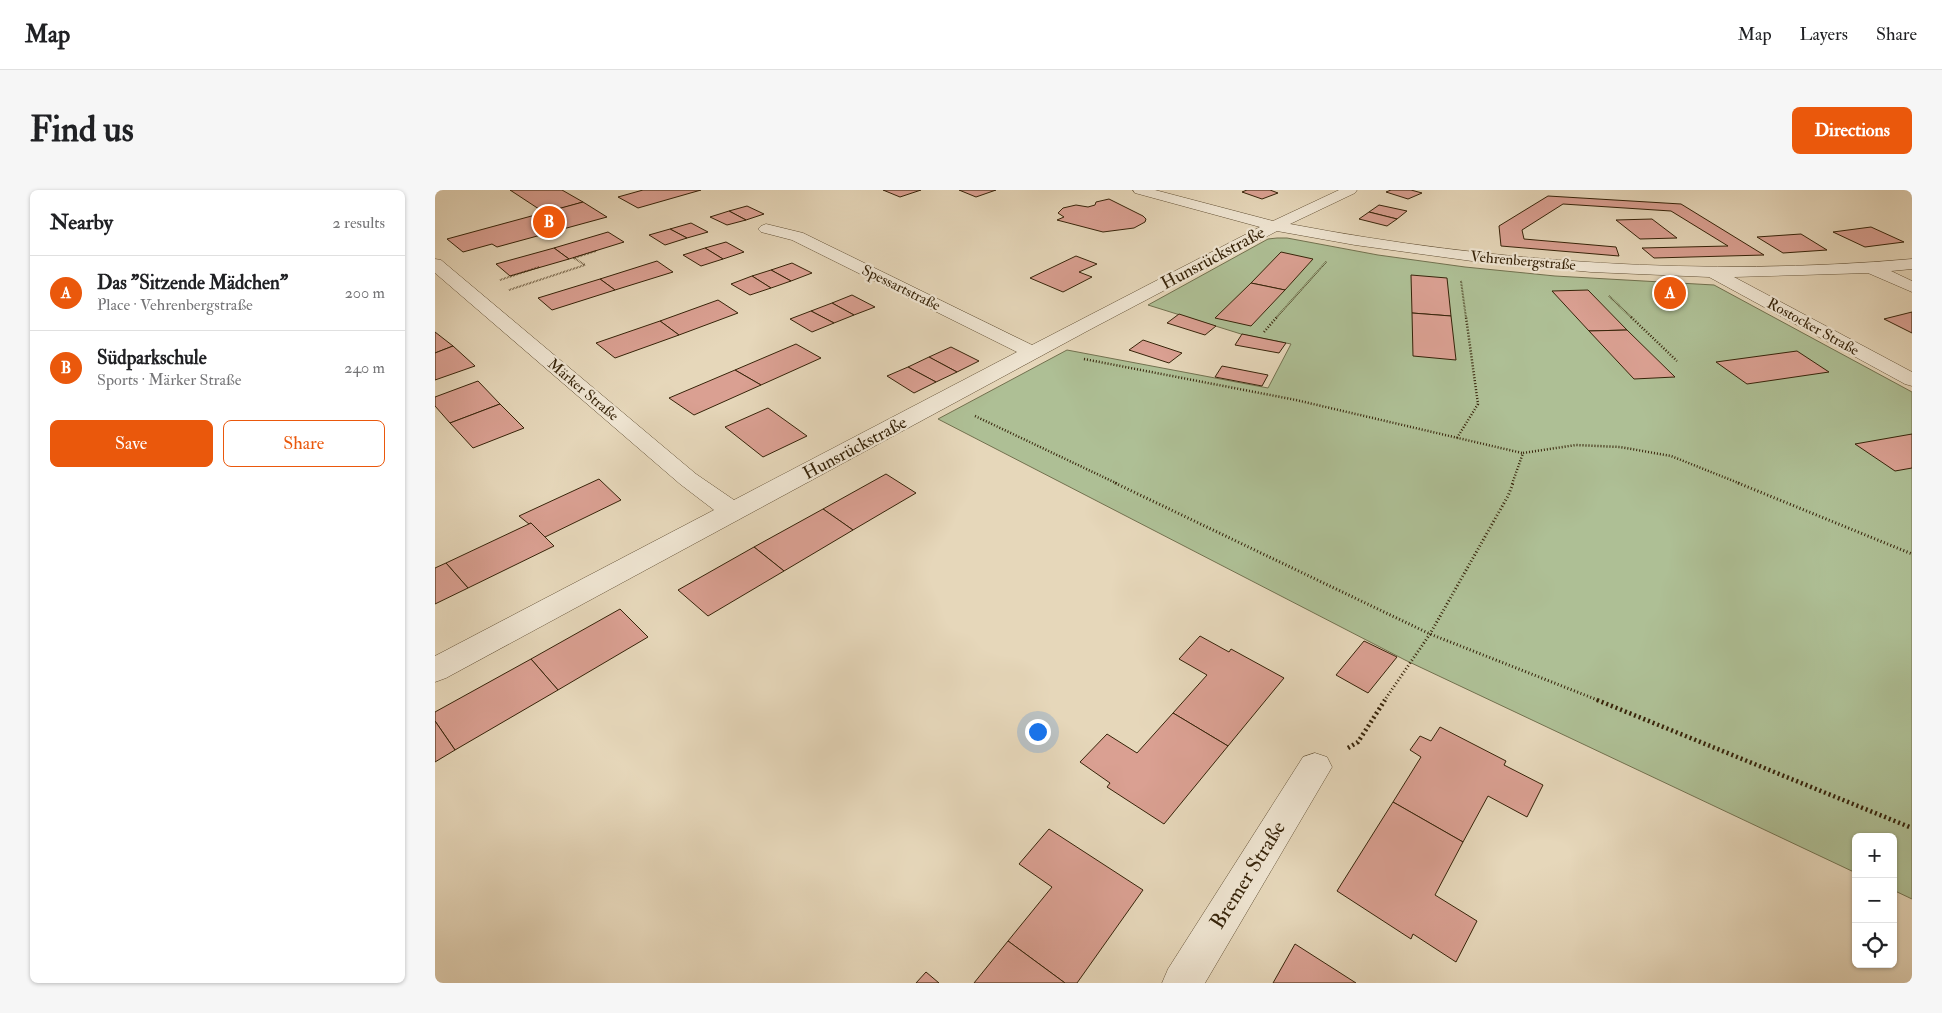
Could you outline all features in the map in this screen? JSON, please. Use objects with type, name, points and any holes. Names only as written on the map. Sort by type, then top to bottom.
[{"type":"street","name":"Vehrenbergstraße","points":[[1140,190],[1275,226],[1347,239],[1457,255],[1578,266],[1714,273],[1795,272],[1912,264]]},
{"type":"street","name":"Hunsrückstraße","points":[[435,670],[1275,226],[1350,190]]},
{"type":"street","name":"Spessartstraße","points":[[766,229],[797,236],[1034,353]]},
{"type":"street","name":"Märker Straße","points":[[435,264],[688,479],[733,512]]},
{"type":"street","points":[[1871,268],[1912,287]]},
{"type":"street","name":"Rostocker Straße","points":[[1714,273],[1912,380]]},
{"type":"street","name":"Bremer Straße","points":[[1182,983],[1315,768]]},
{"type":"path","points":[[1264,332],[1347,239]]},
{"type":"path","points":[[472,295],[585,265],[574,258],[596,251]]},
{"type":"path","points":[[1457,255],[1478,404],[1457,438]]},
{"type":"path","points":[[1578,266],[1677,361]]},
{"type":"path","points":[[472,295],[539,268]]},
{"type":"path","points":[[1034,353],[1063,354],[1296,400],[1523,453],[1576,445],[1620,447],[1671,456],[1912,554]]},
{"type":"path","points":[[943,401],[1430,634],[1643,718],[1912,828]]},
{"type":"path","points":[[1315,768],[1358,742],[1430,634],[1508,496],[1523,453]]},
{"type":"green space","points":[[1287,238],[1378,255],[1465,267],[1555,276],[1714,285],[1912,392],[1912,899],[1897,892],[1897,833],[1852,833],[1852,871],[1405,660],[938,419],[1067,350],[1268,388],[1291,344],[1241,334],[1148,305],[1268,239]]},
{"type":"building","points":[[510,190],[562,190],[583,202],[545,213]]},
{"type":"building","points":[[643,190],[701,190],[638,208],[618,197]]},
{"type":"building","points":[[883,190],[921,190],[900,197]]},
{"type":"building","points":[[959,190],[996,190],[976,197]]},
{"type":"building","points":[[1247,190],[1270,190],[1278,193],[1262,199],[1242,192]]},
{"type":"building","points":[[1391,190],[1411,190],[1422,193],[1408,199],[1386,192]]},
{"type":"building","points":[[1548,196],[1681,204],[1764,255],[1654,258],[1642,248],[1728,246],[1671,211],[1563,204],[1522,230],[1524,239],[1616,247],[1619,256],[1501,246],[1499,226]]},
{"type":"building","points":[[1109,199],[1143,216],[1146,219],[1145,222],[1134,228],[1103,232],[1057,220],[1064,217],[1058,213],[1063,208],[1076,205],[1088,207],[1095,205],[1096,202]]},
{"type":"building","points":[[583,202],[607,217],[497,247],[492,244],[463,252],[447,239]]},
{"type":"building","points":[[1379,205],[1407,211],[1397,219],[1369,212]]},
{"type":"building","points":[[747,206],[764,214],[746,220],[729,211]]},
{"type":"building","points":[[729,211],[746,220],[727,225],[710,217]]},
{"type":"building","points":[[1369,212],[1397,219],[1387,226],[1359,219]]},
{"type":"building","points":[[1652,219],[1677,238],[1640,239],[1616,220]]},
{"type":"building","points":[[691,223],[708,232],[687,238],[670,229]]},
{"type":"building","points":[[1871,227],[1904,242],[1865,247],[1833,232]]},
{"type":"building","points":[[670,229],[687,238],[665,245],[649,235]]},
{"type":"building","points":[[608,232],[624,242],[569,259],[554,248]]},
{"type":"building","points":[[1801,234],[1827,250],[1783,253],[1757,237]]},
{"type":"building","points":[[726,242],[744,252],[723,259],[705,248]]},
{"type":"building","points":[[554,248],[569,259],[510,276],[496,264]]},
{"type":"building","points":[[705,248],[723,259],[701,266],[683,255]]},
{"type":"building","points":[[1281,252],[1313,259],[1285,290],[1251,283]]},
{"type":"building","points":[[1076,256],[1097,264],[1079,272],[1092,277],[1063,292],[1030,278]]},
{"type":"building","points":[[657,261],[673,272],[615,290],[600,279]]},
{"type":"building","points":[[792,263],[812,273],[791,281],[771,270]]},
{"type":"building","points":[[771,270],[791,281],[771,288],[752,276]]},
{"type":"building","points":[[1411,275],[1447,278],[1451,316],[1412,313]]},
{"type":"building","points":[[752,276],[771,288],[750,295],[731,284]]},
{"type":"building","points":[[600,279],[615,290],[552,310],[538,298]]},
{"type":"building","points":[[1251,283],[1285,290],[1251,326],[1215,318]]},
{"type":"building","points":[[1588,290],[1627,330],[1589,331],[1552,291]]},
{"type":"building","points":[[852,295],[875,307],[854,315],[832,303]]},
{"type":"building","points":[[718,300],[738,313],[679,335],[660,321]]},
{"type":"building","points":[[832,303],[854,315],[834,323],[811,311]]},
{"type":"building","points":[[811,311],[834,323],[812,332],[790,319]]},
{"type":"building","points":[[1912,312],[1912,333],[1884,319]]},
{"type":"building","points":[[1412,313],[1451,316],[1456,360],[1413,356]]},
{"type":"building","points":[[1179,314],[1216,326],[1205,335],[1167,323]]},
{"type":"building","points":[[660,321],[679,335],[615,358],[596,343]]},
{"type":"building","points":[[1627,330],[1675,377],[1634,379],[1589,331]]},
{"type":"building","points":[[435,332],[453,346],[435,353]]},
{"type":"building","points":[[1242,334],[1286,343],[1279,353],[1235,345]]},
{"type":"building","points":[[1143,340],[1182,353],[1169,363],[1129,350]]},
{"type":"building","points":[[796,344],[821,358],[761,385],[735,370]]},
{"type":"building","points":[[453,346],[475,366],[435,380],[435,353]]},
{"type":"building","points":[[951,347],[979,361],[957,372],[929,357]]},
{"type":"building","points":[[1797,351],[1829,372],[1747,384],[1716,362]]},
{"type":"building","points":[[929,357],[957,372],[936,382],[908,367]]},
{"type":"building","points":[[1222,366],[1268,375],[1262,386],[1215,377]]},
{"type":"building","points":[[908,367],[936,382],[914,393],[887,376]]},
{"type":"building","points":[[735,370],[761,385],[694,415],[669,398]]},
{"type":"building","points":[[478,381],[500,404],[450,423],[435,406],[435,397]]},
{"type":"building","points":[[500,404],[524,428],[473,448],[450,423]]},
{"type":"building","points":[[768,408],[807,436],[763,457],[725,427]]},
{"type":"building","points":[[1912,434],[1912,468],[1895,471],[1855,444]]},
{"type":"building","points":[[886,474],[916,493],[853,530],[823,509]]},
{"type":"building","points":[[599,479],[621,500],[545,537],[531,523],[529,524],[519,516]]},
{"type":"building","points":[[823,509],[853,530],[784,571],[754,547]]},
{"type":"building","points":[[531,523],[554,546],[468,588],[446,563]]},
{"type":"building","points":[[754,547],[784,571],[708,616],[678,590]]},
{"type":"building","points":[[446,563],[468,588],[435,604],[435,568]]},
{"type":"building","points":[[620,609],[648,637],[558,690],[531,659]]},
{"type":"building","points":[[1200,636],[1229,652],[1231,649],[1284,678],[1228,746],[1173,713],[1207,675],[1179,659]]},
{"type":"building","points":[[1364,641],[1397,657],[1368,693],[1336,675]]},
{"type":"building","points":[[531,659],[558,690],[455,750],[435,721],[435,712]]},
{"type":"building","points":[[1173,713],[1228,746],[1164,824],[1107,787],[1110,783],[1080,762],[1107,734],[1137,753]]},
{"type":"building","points":[[435,721],[455,750],[435,762]]},
{"type":"building","points":[[1440,727],[1506,761],[1504,765],[1543,785],[1527,817],[1488,796],[1463,842],[1393,802],[1421,757],[1410,750],[1420,736],[1431,741]]},
{"type":"building","points":[[1393,802],[1463,842],[1435,895],[1477,921],[1456,962],[1413,934],[1411,939],[1337,891]]},
{"type":"building","points":[[1049,829],[1143,890],[1077,983],[1065,983],[1008,941],[1052,887],[1019,864]]},
{"type":"building","points":[[1008,941],[1065,983],[974,983]]},
{"type":"building","points":[[1295,944],[1356,983],[1273,983]]},
{"type":"building","points":[[926,972],[939,983],[916,983]]},
{"type":"place","name":"Südparkschule","points":[[549,222]]},
{"type":"place","name":"Das \"Sitzende Mädchen\"","points":[[1670,293]]}]
